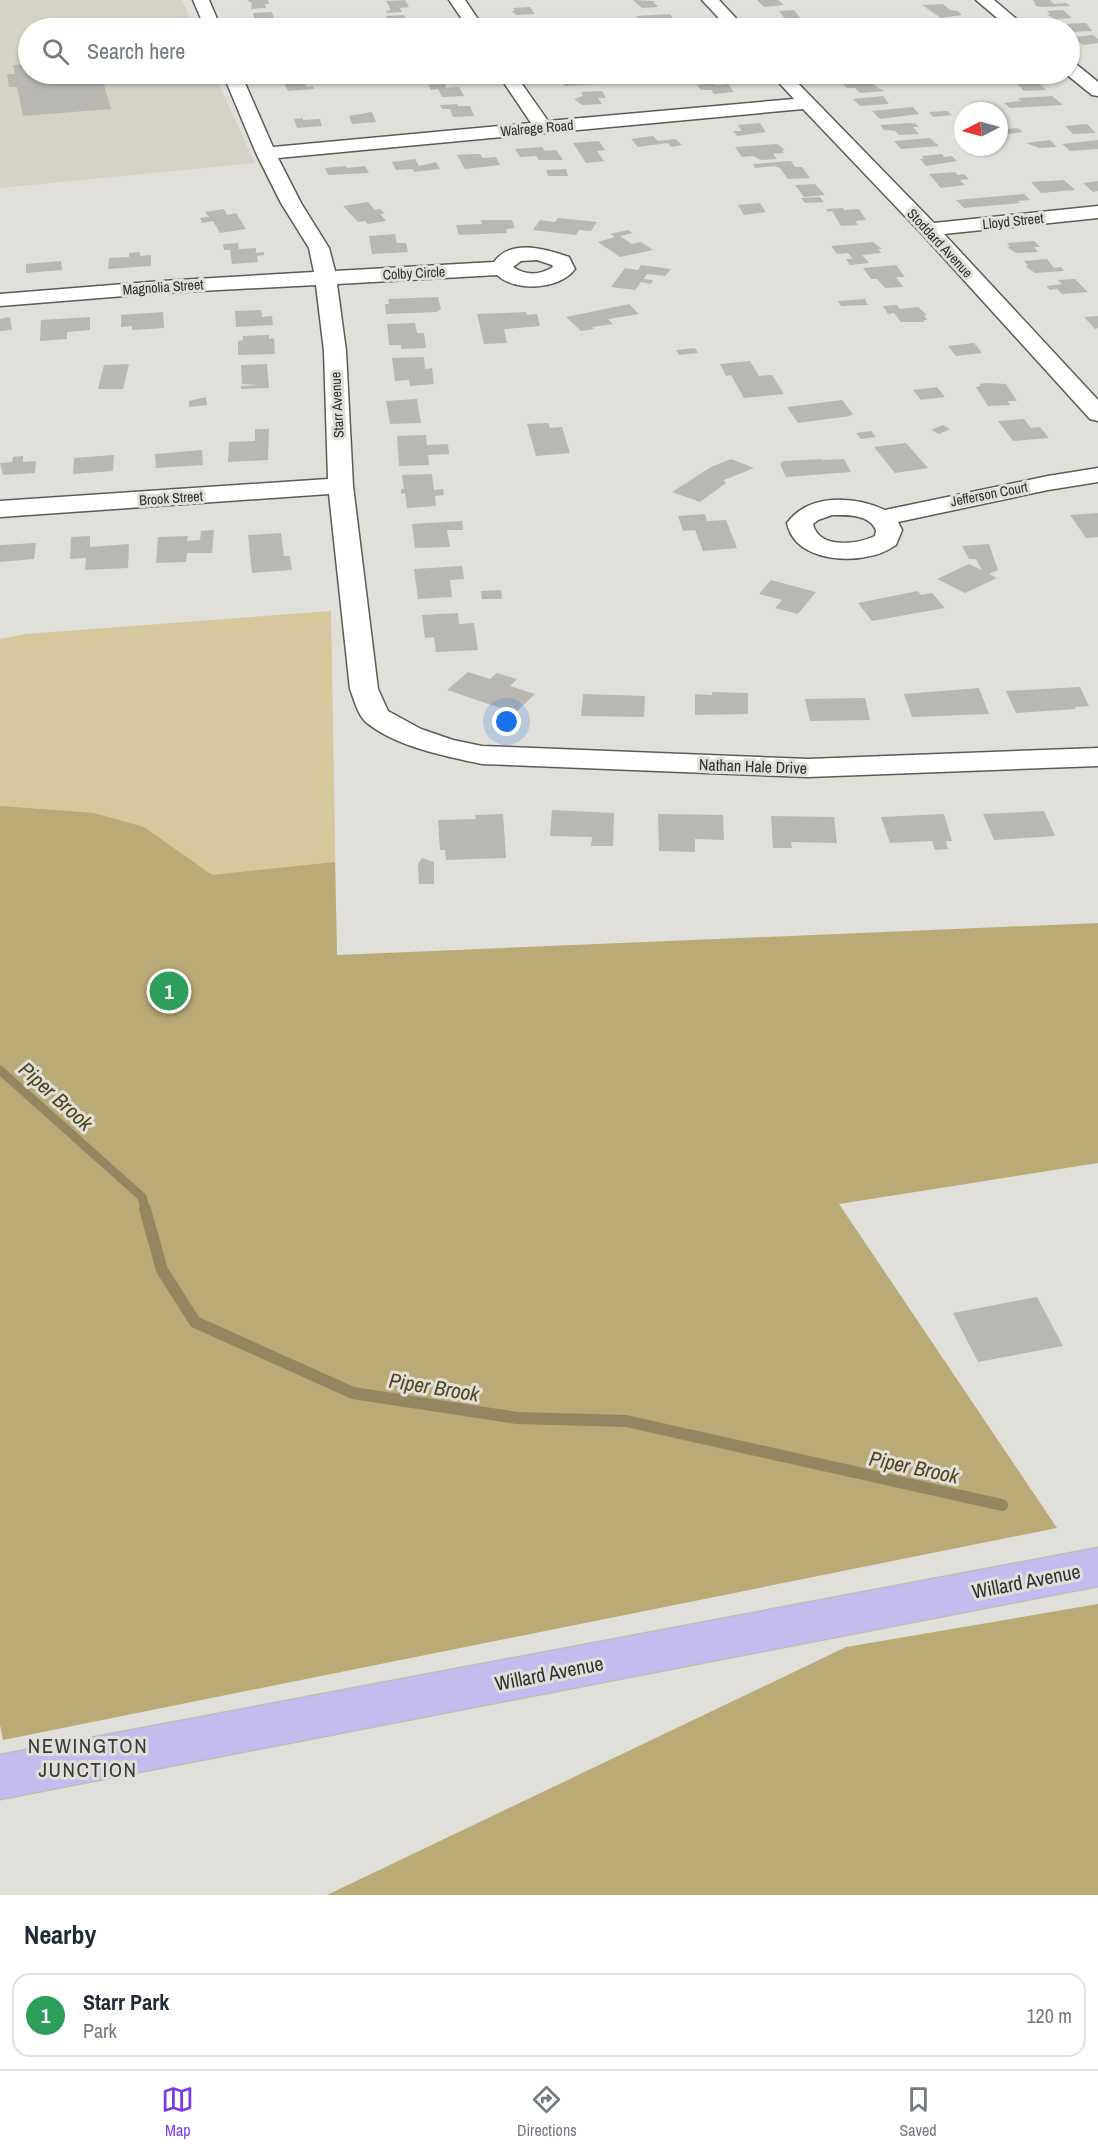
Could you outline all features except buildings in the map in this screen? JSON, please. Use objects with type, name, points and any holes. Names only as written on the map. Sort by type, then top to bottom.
[{"type":"main road","name":"Willard Avenue","points":[[0,1777],[1098,1567]]},
{"type":"street","points":[[201,0],[209,18]]},
{"type":"street","points":[[457,0],[469,18]]},
{"type":"street","points":[[710,0],[727,18]]},
{"type":"street","points":[[984,0],[1006,18]]},
{"type":"street","points":[[1080,76],[1098,91]]},
{"type":"street","name":"Starr Avenue","points":[[236,84],[266,153],[291,203],[319,248],[326,277],[335,351],[341,486],[364,689],[376,716],[411,735]]},
{"type":"street","points":[[513,84],[543,128]]},
{"type":"street","name":"Stoddard Avenue","points":[[790,84],[929,230],[1098,414]]},
{"type":"street","name":"Walrege Road","points":[[266,153],[808,103]]},
{"type":"street","name":"Lloyd Street","points":[[929,230],[1098,212]]},
{"type":"street","name":"Colby Circle","points":[[326,277],[502,268]]},
{"type":"street","name":"Magnolia Street","points":[[0,300],[326,277]]},
{"type":"street","name":"Jefferson Court","points":[[881,518],[983,495],[1098,475]]},
{"type":"street","name":"Brook Street","points":[[0,509],[341,486]]},
{"type":"street","name":"Nathan Hale Drive","points":[[411,735],[445,747],[482,755],[808,768],[1098,757]]},
{"type":"shaded area","points":[[0,0],[182,0],[190,18],[18,18],[18,84],[219,84],[255,163],[0,188]]},
{"type":"shaded area","points":[[331,611],[342,1257],[0,1027],[0,639],[26,634]]},
{"type":"shaded area","points":[[0,806],[94,813],[144,827],[212,875],[335,862],[337,955],[1098,923],[1098,1163],[839,1204],[1057,1528],[3,1740],[0,1725]]},
{"type":"shaded area","points":[[1098,1604],[1098,1895],[327,1895],[846,1647]]},
{"type":"waterway","name":"Piper Brook","points":[[0,1070],[142,1197],[146,1211]]},
{"type":"waterway","name":"Piper Brook","points":[[145,1209],[162,1270],[195,1322],[353,1393],[517,1418],[626,1421],[1002,1505]]},
{"type":"place","name":"Starr Park","points":[[169,991]]},
{"type":"district","name":"NEWINGTON JUNCTION","points":[[88,1757]]}]
